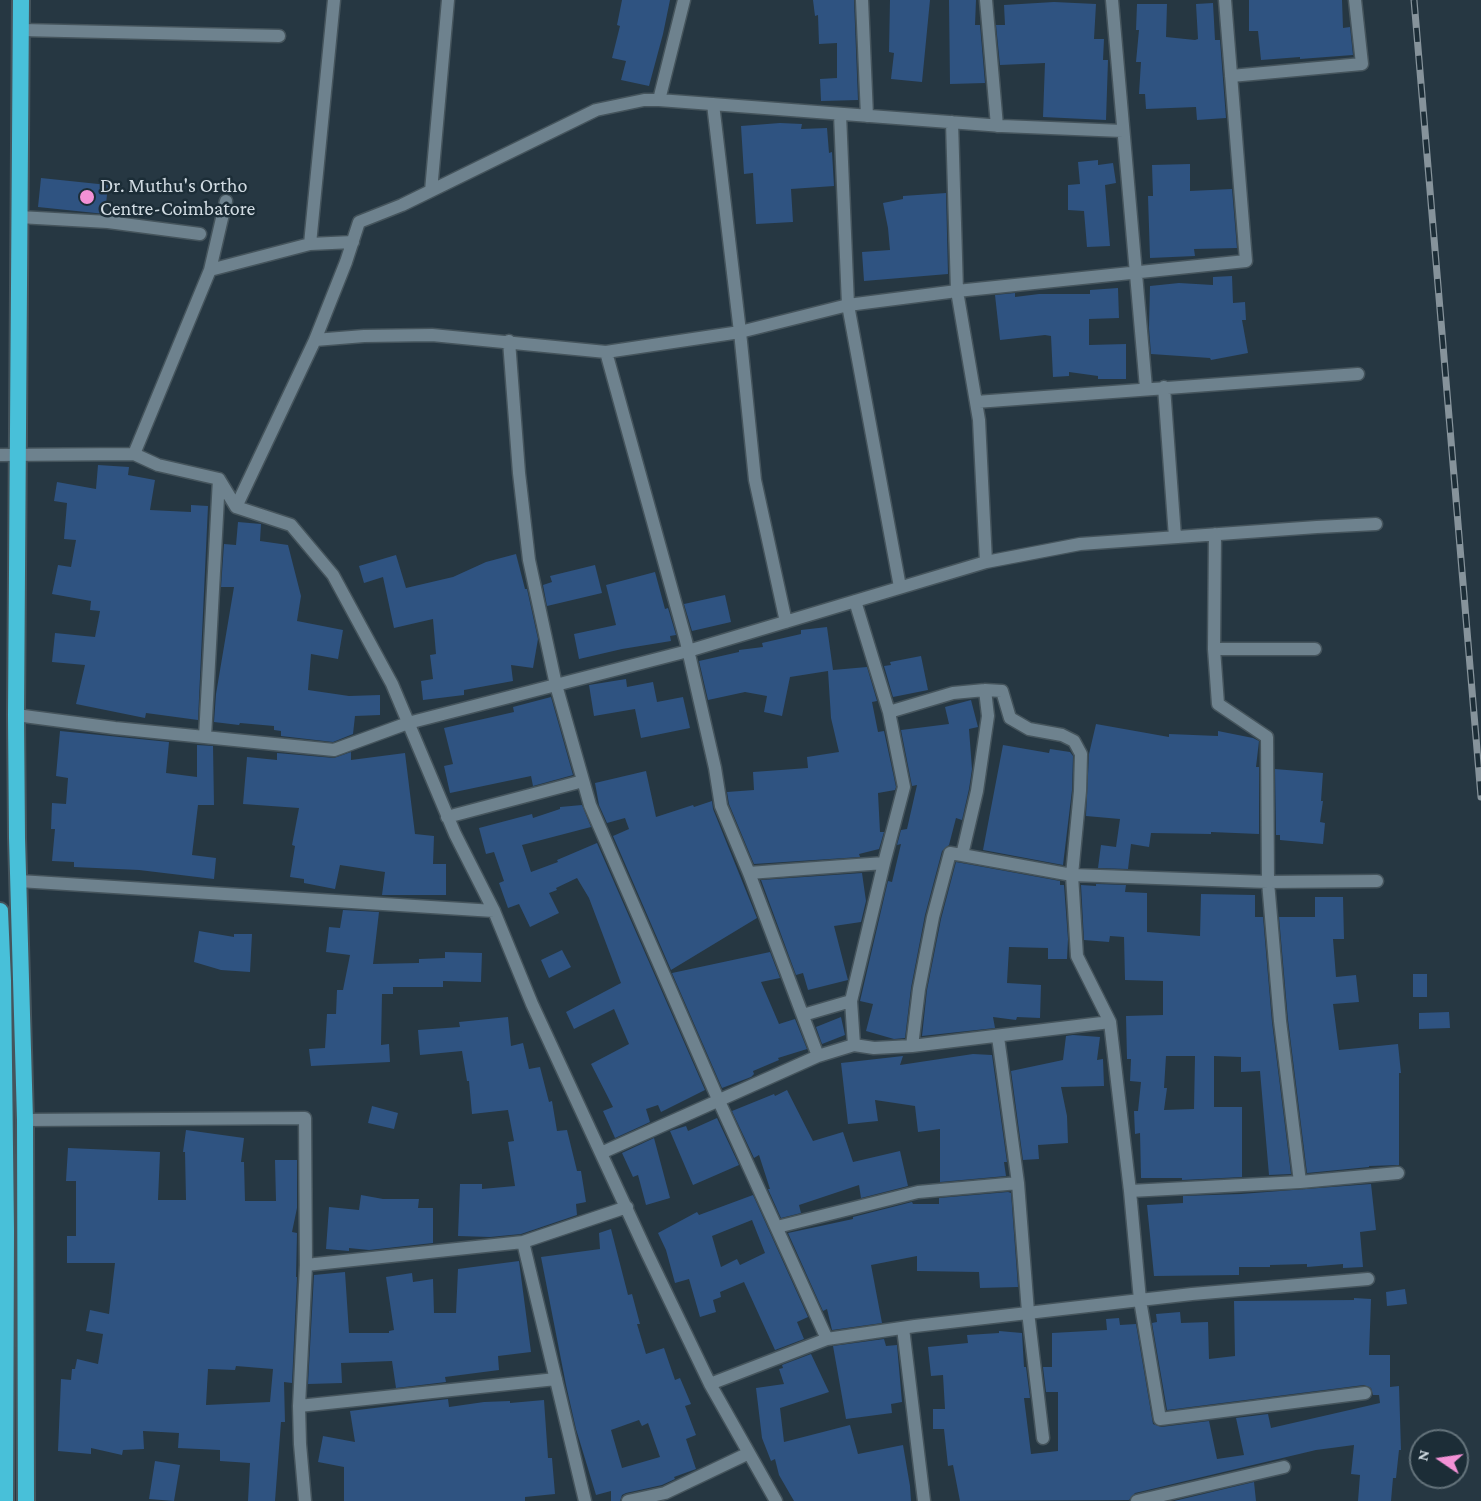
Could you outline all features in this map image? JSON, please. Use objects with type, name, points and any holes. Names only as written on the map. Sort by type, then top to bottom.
[{"type":"highway","points":[[21,0],[16,715],[25,1120],[26,1501]]},
{"type":"highway","points":[[0,911],[5,1501]]},
{"type":"street","points":[[310,244],[334,0]]},
{"type":"street","points":[[431,191],[448,0]]},
{"type":"street","points":[[659,100],[684,0]]},
{"type":"street","points":[[862,0],[867,116]]},
{"type":"street","points":[[986,0],[997,126]]},
{"type":"street","points":[[1112,0],[1146,388]]},
{"type":"street","points":[[315,340],[364,336],[432,335],[606,352],[740,332],[848,305],[957,291],[1246,261],[1225,0]]},
{"type":"street","points":[[1231,76],[1362,64],[1356,0]]},
{"type":"street","points":[[22,30],[279,36]]},
{"type":"street","points":[[236,507],[315,340],[359,222],[431,191],[596,110],[644,100],[659,100],[997,126],[1123,131]]},
{"type":"street","points":[[713,104],[755,480],[786,622]]},
{"type":"street","points":[[840,114],[848,305],[900,587]]},
{"type":"street","points":[[952,122],[957,291],[979,420],[986,562]]},
{"type":"street","points":[[134,454],[210,270],[226,201]]},
{"type":"street","points":[[19,217],[108,222],[200,234]]},
{"type":"street","points":[[210,270],[310,244],[353,242]]},
{"type":"street","points":[[509,342],[519,473],[530,560],[556,685],[590,804],[718,1099],[826,1339]]},
{"type":"street","points":[[606,352],[688,651],[715,768],[721,806],[749,873],[818,1056]]},
{"type":"street","points":[[976,402],[1358,374]]},
{"type":"street","points":[[1164,387],[1175,537]]},
{"type":"street","points":[[0,455],[134,454],[158,465],[219,479],[236,507],[291,525],[333,575],[392,684],[447,817],[494,911],[532,1004],[647,1253],[710,1384],[776,1501]]},
{"type":"street","points":[[205,737],[219,479]]},
{"type":"street","points":[[16,715],[115,728],[334,750],[408,723],[688,651],[986,562],[1080,544],[1376,524]]},
{"type":"street","points":[[1215,534],[1214,649],[1218,704],[1267,737],[1268,882],[1280,1021],[1300,1182]]},
{"type":"street","points":[[854,1045],[851,1001],[904,787],[890,712],[855,601]]},
{"type":"street","points":[[1214,649],[1315,649]]},
{"type":"street","points":[[890,712],[953,693],[985,690],[1002,692],[1010,718],[1029,729],[1062,735],[1074,741],[1081,754],[1072,875],[1077,956],[1110,1022],[1140,1300],[1160,1419],[1365,1393]]},
{"type":"street","points":[[962,855],[977,791],[988,716],[985,690]]},
{"type":"street","points":[[447,817],[584,782]]},
{"type":"street","points":[[912,1046],[919,989],[933,917],[950,853],[1072,875],[1268,882],[1377,880]]},
{"type":"street","points":[[749,873],[884,863]]},
{"type":"street","points":[[19,881],[494,911]]},
{"type":"street","points":[[803,1015],[851,1001]]},
{"type":"street","points":[[601,1153],[818,1056],[854,1045],[874,1048],[912,1046],[1110,1022]]},
{"type":"street","points":[[998,1037],[1018,1183],[1043,1438]]},
{"type":"street","points":[[25,1120],[305,1118],[306,1264],[300,1406],[300,1444],[305,1501]]},
{"type":"street","points":[[1130,1191],[1300,1182],[1398,1173]]},
{"type":"street","points":[[777,1227],[918,1192],[1018,1183]]},
{"type":"street","points":[[306,1264],[523,1242],[627,1208]]},
{"type":"street","points":[[523,1242],[585,1501]]},
{"type":"street","points":[[710,1384],[826,1339],[1029,1312],[1368,1279]]},
{"type":"street","points":[[903,1328],[924,1501]]},
{"type":"street","points":[[300,1406],[556,1379]]},
{"type":"street","points":[[628,1501],[665,1493],[749,1454]]},
{"type":"street","points":[[1137,1501],[1284,1467]]},
{"type":"building","points":[[622,0],[670,0],[649,86],[621,80],[626,61],[612,58],[620,26],[617,25]]},
{"type":"building","points":[[813,0],[854,0],[858,100],[821,101],[820,79],[837,78],[837,43],[819,44],[818,15],[815,16]]},
{"type":"building","points":[[890,0],[930,0],[922,82],[891,79],[894,53],[889,52]]},
{"type":"building","points":[[949,0],[976,0],[975,25],[980,25],[985,83],[950,84]]},
{"type":"building","points":[[1249,0],[1342,0],[1343,28],[1350,27],[1353,55],[1261,60],[1258,31],[1249,31]]},
{"type":"building","points":[[1054,2],[1096,4],[1094,39],[1104,39],[1103,60],[1108,60],[1106,120],[1043,117],[1045,63],[1000,65],[996,25],[1005,25],[1004,5]]},
{"type":"building","points":[[1213,3],[1215,40],[1220,40],[1226,118],[1197,120],[1196,107],[1146,109],[1145,94],[1139,94],[1141,62],[1136,62],[1139,30],[1136,30],[1137,4],[1167,4],[1166,37],[1195,40],[1198,39],[1196,4]]},
{"type":"building","points":[[802,124],[801,129],[827,128],[829,153],[832,152],[834,186],[791,189],[793,222],[756,224],[753,173],[744,174],[741,126]]},
{"type":"building","points":[[1098,160],[1098,165],[1113,163],[1116,183],[1105,185],[1110,246],[1087,247],[1084,211],[1068,210],[1068,185],[1080,184],[1078,162]]},
{"type":"building","points":[[1190,164],[1190,191],[1232,189],[1237,248],[1194,249],[1195,256],[1150,258],[1148,196],[1153,196],[1152,165]]},
{"type":"building","points":[[41,178],[108,185],[105,214],[38,207]]},
{"type":"building","points":[[946,193],[948,274],[864,281],[862,252],[890,250],[883,203],[903,199],[903,196]]},
{"type":"building","points":[[1232,276],[1233,303],[1245,302],[1246,320],[1242,320],[1248,353],[1211,360],[1210,358],[1151,354],[1150,286],[1179,283],[1213,285],[1213,277]]},
{"type":"building","points":[[1118,288],[1119,318],[1089,319],[1089,345],[1126,344],[1126,379],[1098,379],[1098,376],[1069,372],[1069,376],[1053,377],[1051,336],[1000,340],[995,295],[1015,293],[1015,297],[1039,294],[1090,294],[1090,290]]},
{"type":"building","points":[[98,465],[129,467],[128,475],[155,480],[150,510],[191,512],[191,505],[208,506],[198,720],[146,713],[145,718],[76,704],[85,665],[52,662],[55,633],[95,637],[100,611],[90,610],[91,601],[52,594],[58,565],[71,567],[76,540],[64,539],[67,503],[54,501],[57,482],[96,489]]},
{"type":"building","points":[[238,522],[261,524],[260,541],[288,545],[301,596],[297,621],[343,630],[338,659],[311,654],[308,690],[349,696],[380,695],[380,715],[355,716],[353,734],[333,742],[281,736],[281,731],[274,730],[274,726],[214,722],[216,694],[234,587],[221,587],[224,544],[236,545]]},
{"type":"building","points":[[516,554],[525,589],[527,589],[538,639],[533,668],[511,665],[513,681],[464,690],[464,695],[423,700],[421,681],[433,679],[430,655],[436,654],[433,619],[394,628],[383,577],[364,583],[359,566],[396,555],[406,588],[453,577],[486,562]]},
{"type":"building","points":[[595,565],[602,593],[547,606],[543,585],[552,582],[550,576]]},
{"type":"building","points":[[655,572],[665,609],[668,608],[676,635],[670,636],[671,641],[579,659],[574,634],[616,625],[606,585]]},
{"type":"building","points":[[725,595],[731,622],[692,631],[684,604]]},
{"type":"building","points":[[827,627],[833,670],[867,667],[877,701],[872,702],[878,732],[884,731],[896,787],[895,790],[878,793],[880,832],[884,832],[879,849],[859,854],[860,857],[754,864],[729,804],[727,792],[754,790],[753,772],[808,768],[807,757],[839,752],[831,718],[828,671],[790,677],[782,716],[764,712],[767,696],[745,692],[708,700],[699,661],[739,652],[739,650],[763,647],[762,643],[801,634],[801,630]]},
{"type":"building","points":[[921,656],[928,690],[893,697],[884,666],[891,665],[890,662]]},
{"type":"building","points":[[626,679],[627,687],[653,682],[657,702],[683,697],[690,728],[641,738],[635,709],[594,716],[589,685]]},
{"type":"building","points":[[551,697],[573,775],[533,786],[531,776],[450,793],[444,766],[453,764],[444,728],[514,712],[513,707]]},
{"type":"building","points":[[971,700],[978,727],[969,729],[972,769],[962,820],[956,818],[949,845],[942,851],[925,915],[911,988],[905,1038],[894,1039],[866,1031],[873,1004],[860,1001],[888,881],[892,882],[901,844],[897,845],[901,830],[907,829],[917,785],[912,786],[901,730],[949,724],[945,707]]},
{"type":"building","points":[[1096,724],[1169,737],[1169,734],[1218,736],[1218,731],[1259,741],[1256,767],[1259,767],[1259,834],[1151,833],[1149,847],[1131,844],[1128,869],[1098,868],[1101,845],[1116,847],[1120,819],[1086,816],[1089,754]]},
{"type":"building","points":[[60,731],[169,742],[166,773],[197,777],[197,745],[213,746],[214,805],[198,805],[192,855],[216,858],[214,879],[139,870],[74,867],[74,862],[52,861],[55,829],[51,829],[52,803],[66,804],[68,778],[56,776]]},
{"type":"building","points":[[1003,745],[1049,753],[1050,749],[1070,752],[1073,756],[1072,790],[1063,865],[983,850]]},
{"type":"building","points":[[351,752],[351,760],[405,753],[415,834],[434,836],[433,864],[446,864],[446,895],[382,895],[385,872],[340,865],[335,889],[304,883],[304,879],[290,877],[295,846],[292,845],[299,808],[243,804],[247,757],[277,760],[277,753],[334,758]]},
{"type":"building","points":[[1275,769],[1323,773],[1320,822],[1325,823],[1323,844],[1280,840],[1280,835],[1276,835]]},
{"type":"building","points":[[646,771],[656,817],[712,801],[713,809],[757,918],[671,970],[613,836],[629,829],[625,818],[607,823],[599,805],[595,783]]},
{"type":"building","points":[[582,805],[591,827],[522,845],[531,872],[597,843],[705,1090],[661,1112],[658,1105],[646,1109],[650,1122],[615,1138],[603,1111],[613,1107],[591,1064],[629,1044],[614,1009],[574,1029],[566,1012],[621,983],[589,898],[577,878],[556,888],[557,890],[549,893],[559,913],[530,927],[519,904],[508,908],[499,883],[504,881],[494,852],[486,854],[479,828],[532,814],[533,818],[560,809],[560,807]]},
{"type":"building","points":[[956,862],[1060,881],[1060,885],[1064,885],[1068,939],[1067,959],[1048,959],[1048,948],[1009,947],[1007,983],[1041,985],[1040,1018],[1017,1017],[1016,1020],[993,1017],[995,1028],[922,1036],[927,990],[941,919]]},
{"type":"building","points":[[862,873],[866,901],[861,922],[834,926],[848,980],[808,990],[803,973],[796,975],[761,880]]},
{"type":"building","points":[[1096,884],[1126,885],[1125,892],[1147,893],[1147,932],[1200,936],[1201,894],[1255,895],[1255,917],[1263,917],[1272,1022],[1291,1174],[1269,1175],[1260,1071],[1241,1072],[1241,1057],[1214,1056],[1214,1107],[1242,1107],[1242,1177],[1182,1180],[1182,1178],[1141,1178],[1140,1133],[1135,1134],[1134,1111],[1138,1111],[1141,1082],[1130,1081],[1131,1059],[1127,1059],[1126,1016],[1163,1015],[1163,981],[1125,980],[1124,937],[1110,936],[1109,942],[1084,940],[1081,885],[1096,886]],"holes":[[[1166,1056],[1195,1056],[1194,1109],[1164,1110],[1167,1088],[1164,1088]]]},
{"type":"building","points":[[1315,897],[1343,897],[1344,939],[1333,939],[1336,977],[1356,975],[1359,1002],[1333,1004],[1339,1050],[1398,1044],[1401,1073],[1399,1073],[1399,1165],[1307,1173],[1288,1020],[1279,917],[1315,917]]},
{"type":"building","points":[[343,910],[379,912],[373,964],[419,963],[419,959],[445,958],[445,952],[482,953],[481,982],[443,981],[443,987],[393,987],[393,994],[382,994],[381,1045],[389,1044],[390,1062],[311,1066],[309,1049],[325,1048],[327,1014],[336,1014],[337,990],[343,990],[350,955],[326,952],[329,927],[340,928]]},
{"type":"building","points":[[199,931],[234,937],[234,934],[252,934],[250,972],[221,970],[194,962]]},
{"type":"building","points":[[562,950],[571,967],[549,978],[541,960]]},
{"type":"building","points":[[770,952],[780,978],[761,982],[779,1024],[795,1019],[807,1049],[778,1058],[779,1060],[753,1071],[754,1074],[751,1077],[722,1088],[672,973]]},
{"type":"building","points":[[1413,974],[1427,974],[1427,997],[1413,997]]},
{"type":"building","points":[[1449,1012],[1450,1028],[1419,1029],[1419,1013]]},
{"type":"building","points":[[508,1017],[511,1046],[523,1043],[529,1069],[540,1067],[549,1102],[552,1101],[557,1131],[567,1130],[577,1171],[581,1171],[586,1202],[576,1204],[577,1215],[521,1234],[490,1237],[458,1236],[460,1184],[482,1184],[482,1189],[515,1186],[508,1142],[514,1141],[508,1110],[472,1114],[469,1081],[467,1081],[462,1051],[420,1055],[418,1030],[460,1027],[459,1022]]},
{"type":"building","points":[[841,1017],[845,1035],[822,1044],[816,1027]]},
{"type":"building","points":[[1066,1036],[1100,1037],[1097,1060],[1103,1059],[1104,1086],[1061,1087],[1067,1116],[1068,1143],[1038,1145],[1039,1159],[1023,1160],[1011,1071],[1063,1060]]},
{"type":"building","points":[[973,1054],[992,1055],[1007,1162],[1004,1162],[1006,1176],[940,1182],[940,1129],[918,1132],[915,1106],[875,1100],[878,1121],[848,1124],[841,1063],[903,1056],[900,1065]]},
{"type":"building","points":[[787,1090],[813,1141],[843,1132],[853,1162],[900,1151],[908,1186],[861,1198],[859,1185],[799,1205],[801,1213],[781,1218],[768,1189],[770,1189],[759,1155],[754,1158],[732,1111]]},
{"type":"building","points":[[372,1106],[398,1113],[394,1129],[368,1123]]},
{"type":"building","points":[[717,1118],[739,1165],[693,1185],[670,1131],[686,1126],[688,1131]]},
{"type":"building","points":[[186,1130],[244,1138],[241,1162],[244,1162],[245,1201],[276,1201],[275,1160],[297,1160],[297,1208],[292,1232],[297,1233],[297,1277],[292,1383],[284,1382],[285,1422],[281,1422],[275,1501],[248,1501],[250,1463],[220,1461],[220,1450],[178,1448],[179,1433],[143,1431],[144,1449],[123,1450],[122,1455],[91,1448],[91,1454],[58,1451],[61,1379],[71,1380],[72,1369],[75,1369],[77,1359],[98,1364],[103,1334],[86,1331],[90,1310],[109,1314],[115,1263],[67,1263],[67,1236],[76,1236],[76,1181],[66,1181],[68,1148],[160,1152],[158,1200],[186,1200],[185,1152],[183,1152]],"holes":[[[236,1366],[273,1369],[270,1402],[206,1405],[208,1369],[235,1370]]]},
{"type":"building","points":[[654,1138],[670,1198],[646,1205],[638,1175],[633,1177],[622,1153]]},
{"type":"building","points":[[1371,1184],[1376,1230],[1360,1232],[1363,1267],[1343,1268],[1343,1264],[1307,1267],[1307,1264],[1270,1265],[1270,1267],[1239,1267],[1239,1275],[1154,1276],[1147,1205],[1183,1203],[1183,1196]]},
{"type":"building","points":[[1011,1193],[1018,1287],[980,1288],[979,1272],[917,1271],[917,1256],[871,1265],[882,1323],[832,1330],[827,1309],[823,1311],[788,1233],[853,1219],[853,1217],[912,1202],[913,1204],[939,1204],[939,1198]]},
{"type":"building","points":[[361,1195],[383,1199],[419,1199],[418,1208],[433,1208],[433,1243],[369,1250],[326,1249],[329,1207],[359,1210]]},
{"type":"building","points":[[753,1195],[808,1317],[797,1322],[804,1339],[775,1350],[744,1282],[720,1292],[721,1297],[713,1300],[716,1312],[700,1317],[689,1279],[675,1283],[666,1250],[658,1233],[697,1212],[699,1215]],"holes":[[[752,1220],[765,1253],[740,1265],[737,1259],[721,1267],[712,1236]]]},
{"type":"building","points":[[611,1229],[628,1295],[632,1294],[640,1324],[637,1324],[646,1354],[664,1348],[675,1380],[680,1378],[691,1404],[685,1406],[696,1435],[686,1439],[696,1469],[674,1477],[675,1479],[662,1485],[626,1493],[622,1495],[620,1501],[611,1501],[611,1491],[596,1495],[576,1429],[541,1257],[600,1249],[599,1233]],"holes":[[[639,1420],[642,1426],[648,1423],[660,1457],[622,1468],[611,1430]]]},
{"type":"building","points":[[519,1261],[531,1352],[498,1356],[499,1370],[445,1377],[446,1382],[396,1388],[392,1361],[341,1363],[342,1383],[308,1384],[314,1275],[345,1272],[349,1333],[389,1333],[394,1330],[386,1277],[412,1273],[413,1282],[433,1279],[434,1313],[456,1313],[458,1269]]},
{"type":"building","points":[[1405,1289],[1407,1304],[1387,1306],[1386,1292]]},
{"type":"building","points":[[1354,1298],[1371,1299],[1369,1355],[1390,1355],[1390,1387],[1399,1386],[1401,1450],[1399,1450],[1396,1478],[1393,1478],[1391,1501],[1358,1501],[1360,1475],[1351,1474],[1354,1445],[1316,1450],[1135,1493],[1129,1500],[960,1501],[953,1465],[948,1466],[944,1429],[933,1429],[933,1409],[945,1409],[943,1375],[931,1376],[928,1347],[968,1343],[967,1335],[999,1333],[999,1331],[1022,1333],[1024,1367],[1026,1367],[1030,1398],[1024,1398],[1031,1454],[1058,1451],[1058,1392],[1046,1392],[1043,1367],[1052,1367],[1052,1333],[1107,1330],[1106,1319],[1119,1318],[1120,1325],[1136,1324],[1153,1424],[1161,1427],[1209,1421],[1217,1459],[1244,1455],[1236,1418],[1268,1414],[1271,1428],[1380,1403],[1379,1395],[1373,1395],[1371,1388],[1364,1385],[1167,1410],[1152,1323],[1157,1322],[1156,1314],[1180,1312],[1181,1323],[1208,1322],[1209,1359],[1235,1356],[1234,1301],[1354,1300]]},
{"type":"building","points":[[884,1339],[886,1346],[897,1345],[902,1402],[891,1404],[892,1413],[846,1419],[833,1346]]},
{"type":"building","points":[[811,1354],[829,1392],[780,1408],[784,1442],[850,1425],[858,1454],[903,1445],[911,1501],[794,1501],[779,1475],[775,1459],[771,1461],[762,1438],[756,1388],[784,1384],[779,1369],[783,1368],[782,1365]]},
{"type":"building","points":[[448,1399],[449,1407],[484,1402],[510,1401],[510,1403],[544,1400],[548,1458],[552,1458],[555,1494],[525,1497],[525,1501],[344,1501],[344,1467],[318,1462],[323,1436],[355,1442],[350,1411]]},
{"type":"building","points":[[155,1461],[180,1465],[174,1501],[149,1499]]},
{"type":"building","points":[[1254,1482],[1256,1501],[1174,1501]]},
{"type":"railway","points":[[1414,0],[1481,797]]},
{"type":"place","name":"Dr. Muthu's Ortho Centre-Coimbatore","points":[[87,197]]}]
